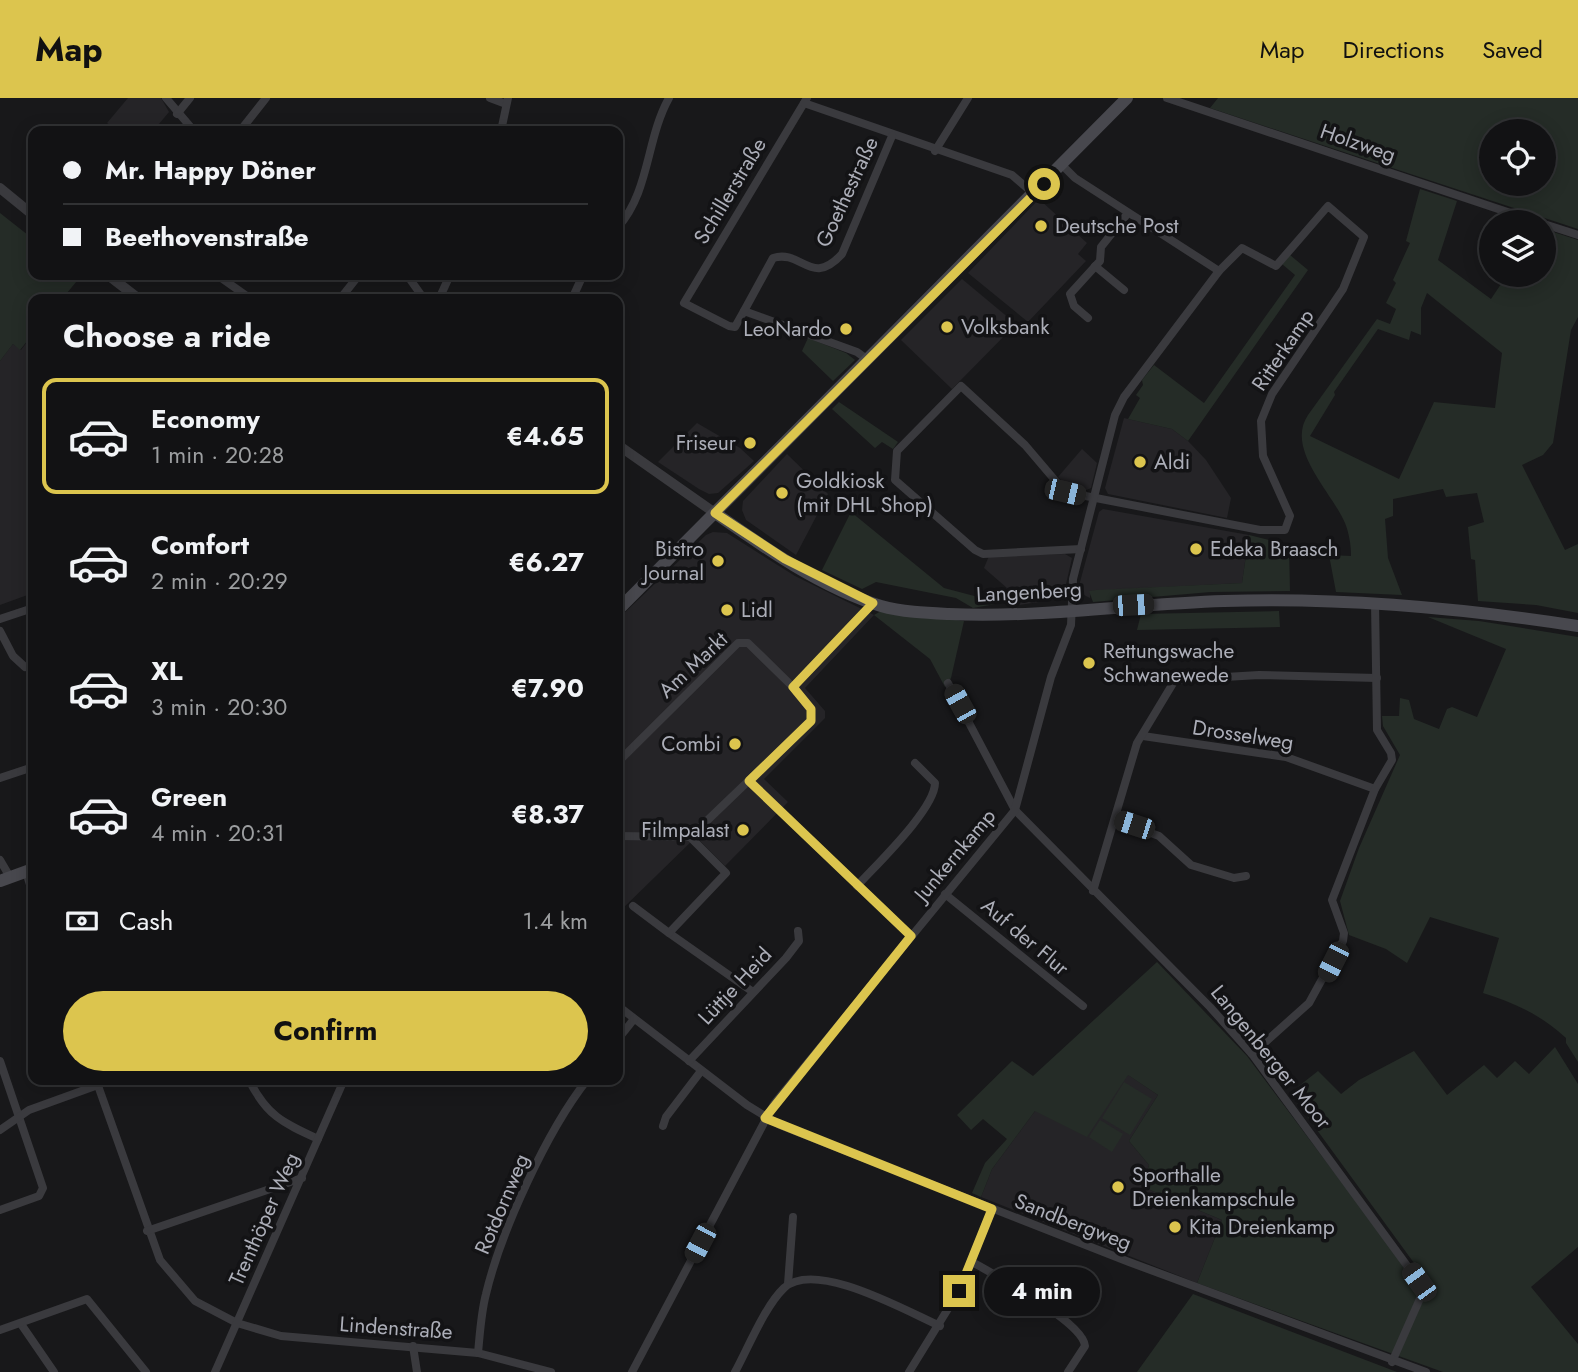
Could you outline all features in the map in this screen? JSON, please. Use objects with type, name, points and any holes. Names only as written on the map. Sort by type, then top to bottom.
[{"type":"main road","points":[[623,605],[1128,98]]},
{"type":"main road","name":"Langenberg","points":[[715,513],[785,559],[873,603],[936,613],[980,615],[1225,601],[1375,603],[1493,613],[1578,626]]},
{"type":"main road","points":[[5,879],[28,870]]},
{"type":"street","points":[[166,98],[189,126]]},
{"type":"street","points":[[177,114],[190,98]]},
{"type":"street","points":[[244,126],[266,98]]},
{"type":"street","points":[[490,98],[507,101],[502,126]]},
{"type":"street","points":[[623,220],[636,202],[657,122],[669,98]]},
{"type":"street","points":[[935,151],[968,98]]},
{"type":"street","name":"Holzweg","points":[[1167,98],[1501,210]]},
{"type":"street","points":[[805,101],[892,136],[1013,175],[1034,194]]},
{"type":"street","name":"Schillerstraße","points":[[744,311],[735,327],[684,303],[805,101]]},
{"type":"street","name":"Goethestraße","points":[[744,311],[773,258],[780,256],[813,269],[830,267],[842,254],[892,136]]},
{"type":"street","points":[[1062,165],[1075,178],[1219,271]]},
{"type":"street","points":[[0,188],[28,211]]},
{"type":"street","name":"Ritterkamp","points":[[1094,499],[1260,530],[1285,530],[1290,516],[1263,456],[1261,421],[1272,394],[1343,289],[1364,237],[1328,206],[1276,266],[1242,248],[1219,271]]},
{"type":"street","points":[[1088,318],[1074,306],[1070,294],[1100,261],[1101,247],[1128,213]]},
{"type":"street","points":[[1556,228],[1578,235]]},
{"type":"street","points":[[1095,266],[1124,290]]},
{"type":"street","name":"Junkernkamp","points":[[633,1372],[765,1118],[1015,810],[1051,677],[1069,635],[1073,579],[1115,415],[1124,397],[1219,271]]},
{"type":"street","points":[[114,280],[133,294]]},
{"type":"street","points":[[225,280],[244,294]]},
{"type":"street","points":[[344,294],[355,280]]},
{"type":"street","points":[[744,311],[857,352],[868,360]]},
{"type":"street","points":[[1082,549],[983,554],[975,550],[895,480],[897,451],[961,386],[1025,445],[1065,492],[1094,499]]},
{"type":"street","points":[[623,449],[715,513]]},
{"type":"street","points":[[793,687],[873,603]]},
{"type":"street","points":[[1252,1054],[1309,1003],[1343,941],[1344,933],[1332,901],[1375,789],[1391,760],[1391,752],[1377,730],[1375,603]]},
{"type":"street","points":[[0,619],[28,610]]},
{"type":"street","points":[[0,631],[13,656],[25,667]]},
{"type":"street","name":"Am Markt","points":[[623,757],[738,643],[748,643],[793,687],[811,709],[811,721],[690,837]]},
{"type":"street","points":[[1093,891],[1137,743],[1172,684],[1180,679],[1259,675],[1377,678]]},
{"type":"street","name":"Langenberger Moor","points":[[948,683],[1015,810],[1201,997],[1252,1054],[1419,1282],[1422,1294],[1392,1362]]},
{"type":"street","name":"Drosselweg","points":[[1143,736],[1286,757],[1375,789]]},
{"type":"street","points":[[858,886],[932,796],[935,783],[915,763]]},
{"type":"street","points":[[0,778],[28,769]]},
{"type":"street","points":[[749,781],[911,936]]},
{"type":"street","points":[[1116,820],[1159,836],[1191,865],[1234,878],[1246,876]]},
{"type":"street","points":[[623,836],[690,837],[726,873],[669,933]]},
{"type":"street","points":[[0,860],[5,879]]},
{"type":"street","name":"Auf der Flur","points":[[946,894],[1083,1006]]},
{"type":"street","points":[[632,906],[753,992]]},
{"type":"street","name":"Lüttje Heid","points":[[689,1061],[786,958],[799,941],[798,931]]},
{"type":"street","name":"Sandbergweg","points":[[623,1010],[765,1118],[992,1209],[1392,1362],[1426,1372]]},
{"type":"street","points":[[623,1033],[634,1019]]},
{"type":"street","points":[[0,1061],[43,1192],[0,1210]]},
{"type":"street","points":[[663,1126],[666,1117],[701,1071]]},
{"type":"street","points":[[0,1130],[19,1116],[92,1085]]},
{"type":"street","name":"Lindenstraße","points":[[98,1085],[147,1231],[160,1260],[180,1286],[212,1312],[237,1323],[306,1340],[478,1353],[551,1372]]},
{"type":"street","points":[[252,1085],[262,1105],[274,1117],[318,1139]]},
{"type":"street","name":"Trenthöper Weg","points":[[215,1372],[342,1085]]},
{"type":"street","name":"Rotdornweg","points":[[478,1353],[485,1295],[506,1235],[544,1149],[569,1103],[583,1085]]},
{"type":"street","points":[[147,1231],[302,1178]]},
{"type":"street","points":[[909,1372],[940,1326],[972,1262],[992,1209]]},
{"type":"street","points":[[788,1284],[793,1217]]},
{"type":"street","points":[[972,1262],[1027,1295],[1083,1338],[1085,1346],[1068,1372]]},
{"type":"street","points":[[735,1372],[778,1295],[788,1284],[807,1278],[834,1282],[940,1326]]},
{"type":"street","points":[[0,1330],[87,1299],[146,1372]]},
{"type":"street","points":[[21,1324],[54,1372]]},
{"type":"street","points":[[412,1346],[417,1372]]},
{"type":"shaded area","points":[[128,98],[161,98],[169,112],[157,126],[112,126],[107,123]]},
{"type":"shaded area","points":[[1218,98],[1578,98],[1578,229],[1556,222],[1556,210],[1520,210],[1210,108]]},
{"type":"shaded area","points":[[1420,189],[1457,201],[1438,260],[1491,299],[1499,287],[1556,287],[1556,233],[1578,240],[1578,317],[1571,330],[1553,443],[1543,455],[1522,465],[1565,550],[1578,544],[1578,613],[1536,605],[1478,601],[1475,560],[1471,559],[1468,527],[1484,522],[1477,493],[1446,497],[1443,489],[1393,499],[1393,516],[1385,519],[1388,558],[1402,595],[1336,592],[1329,555],[1351,556],[1349,535],[1339,511],[1306,456],[1302,428],[1308,415],[1377,319],[1390,324],[1396,309],[1386,303],[1410,243],[1406,241]],"holes":[[[1427,293],[1502,353],[1495,408],[1434,402],[1399,479],[1310,436],[1335,395],[1334,392],[1378,329],[1409,340],[1411,331],[1421,335],[1421,308]]]},
{"type":"shaded area","points":[[1039,199],[1087,243],[1078,254],[1086,261],[1028,322],[968,273]]},
{"type":"shaded area","points":[[0,213],[28,235],[28,280],[78,280],[66,294],[28,294],[28,340],[20,350],[13,344],[0,361]]},
{"type":"shaded area","points":[[1290,255],[1308,270],[1188,441],[1172,429],[1128,419],[1140,398],[1136,395],[1143,385],[1142,380],[1154,365],[1204,403],[1295,275],[1282,264]]},
{"type":"shaded area","points":[[962,279],[1016,324],[952,389],[901,340]]},
{"type":"shaded area","points":[[808,338],[846,353],[855,360],[833,381],[802,351]]},
{"type":"shaded area","points":[[28,341],[28,595],[0,605],[0,361],[13,344],[21,350]]},
{"type":"shaded area","points":[[839,402],[898,442],[893,449],[882,442],[875,448],[832,409]]},
{"type":"shaded area","points":[[1124,418],[1172,429],[1188,441],[1206,460],[1231,498],[1227,518],[1108,494],[1105,488]]},
{"type":"shaded area","points":[[697,423],[740,448],[754,461],[718,493],[709,494],[699,489],[658,462]]},
{"type":"shaded area","points":[[1082,449],[1097,463],[1091,488],[1082,492],[1068,488],[1058,477]]},
{"type":"shaded area","points":[[787,454],[828,494],[796,555],[746,520],[742,510],[743,501]]},
{"type":"shaded area","points":[[1103,509],[1249,535],[1242,583],[1090,591],[1090,598],[1086,596],[1081,593],[1080,582],[1099,512]]},
{"type":"shaded area","points":[[851,512],[944,588],[1001,603],[973,608],[956,598],[876,582],[862,589],[822,570]]},
{"type":"shaded area","points":[[713,532],[727,533],[795,576],[874,615],[805,688],[825,711],[825,718],[764,779],[788,802],[725,866],[696,837],[623,908],[623,614],[706,535]]},
{"type":"shaded area","points":[[1249,535],[1289,545],[1290,591],[1211,592],[1093,602],[1089,591],[1242,583]]},
{"type":"shaded area","points":[[1065,554],[1072,558],[1064,593],[1059,599],[1019,605],[996,601],[1007,588],[984,568],[989,556]]},
{"type":"shaded area","points":[[883,610],[964,621],[951,678],[945,687],[930,659],[874,615]]},
{"type":"shaded area","points":[[1279,611],[1280,627],[1137,630],[1141,614]]},
{"type":"shaded area","points":[[1428,617],[1479,621],[1578,637],[1578,1062],[1566,1043],[1566,1038],[1547,1023],[1517,1006],[1483,993],[1499,938],[1430,917],[1407,963],[1386,949],[1349,935],[1340,901],[1359,848],[1400,755],[1383,726],[1382,716],[1399,716],[1400,698],[1409,700],[1414,719],[1439,729],[1447,709],[1452,707],[1477,717],[1506,649]]},
{"type":"shaded area","points":[[1157,962],[1247,1056],[1414,1279],[1422,1274],[1290,1093],[1318,1071],[1341,1094],[1359,1080],[1414,1051],[1447,1095],[1484,1065],[1497,1078],[1515,1061],[1529,1074],[1555,1047],[1578,1084],[1578,1247],[1531,1287],[1578,1344],[1578,1372],[1443,1372],[1197,1283],[1222,1220],[1143,1187],[1149,1165],[1129,1141],[1158,1095],[1128,1075],[1087,1137],[1035,1111],[992,1169],[981,1197],[972,1193],[985,1163],[1007,1139],[983,1119],[971,1130],[957,1115],[1012,1061],[1033,1076]]},
{"type":"shaded area","points":[[1127,1074],[1158,1095],[1129,1141],[1149,1165],[1143,1187],[1222,1220],[1197,1283],[981,1197],[992,1169],[1035,1111]]},
{"type":"shaded area","points":[[1124,1082],[1152,1099],[1130,1135],[1102,1118]]},
{"type":"shaded area","points":[[1100,1120],[1123,1134],[1112,1152],[1089,1137]]},
{"type":"shaded area","points":[[1193,1294],[1397,1372],[1137,1372]]},
{"type":"place","name":"Deutsche Post","points":[[1041,226]]},
{"type":"place","name":"Volksbank","points":[[947,327]]},
{"type":"place","name":"LeoNardo","points":[[846,329]]},
{"type":"place","name":"Friseur","points":[[750,443]]},
{"type":"place","name":"Aldi","points":[[1140,462]]},
{"type":"place","name":"Goldkiosk (mit DHL Shop)","points":[[782,493]]},
{"type":"place","name":"Edeka Braasch","points":[[1196,549]]},
{"type":"place","name":"Bistro Journal","points":[[718,561]]},
{"type":"place","name":"Lidl","points":[[727,610]]},
{"type":"place","name":"Rettungswache Schwanewede","points":[[1089,663]]},
{"type":"place","name":"Combi","points":[[735,744]]},
{"type":"place","name":"Filmpalast","points":[[743,830]]},
{"type":"place","name":"Sporthalle Dreienkampschule","points":[[1118,1187]]},
{"type":"place","name":"Kita Dreienkamp","points":[[1175,1227]]},
{"type":"route","points":[[959,1291],[992,1209],[765,1118],[911,936],[794,827],[749,781],[811,721],[811,709],[793,687],[873,603],[785,559],[715,513],[1044,184]]}]
